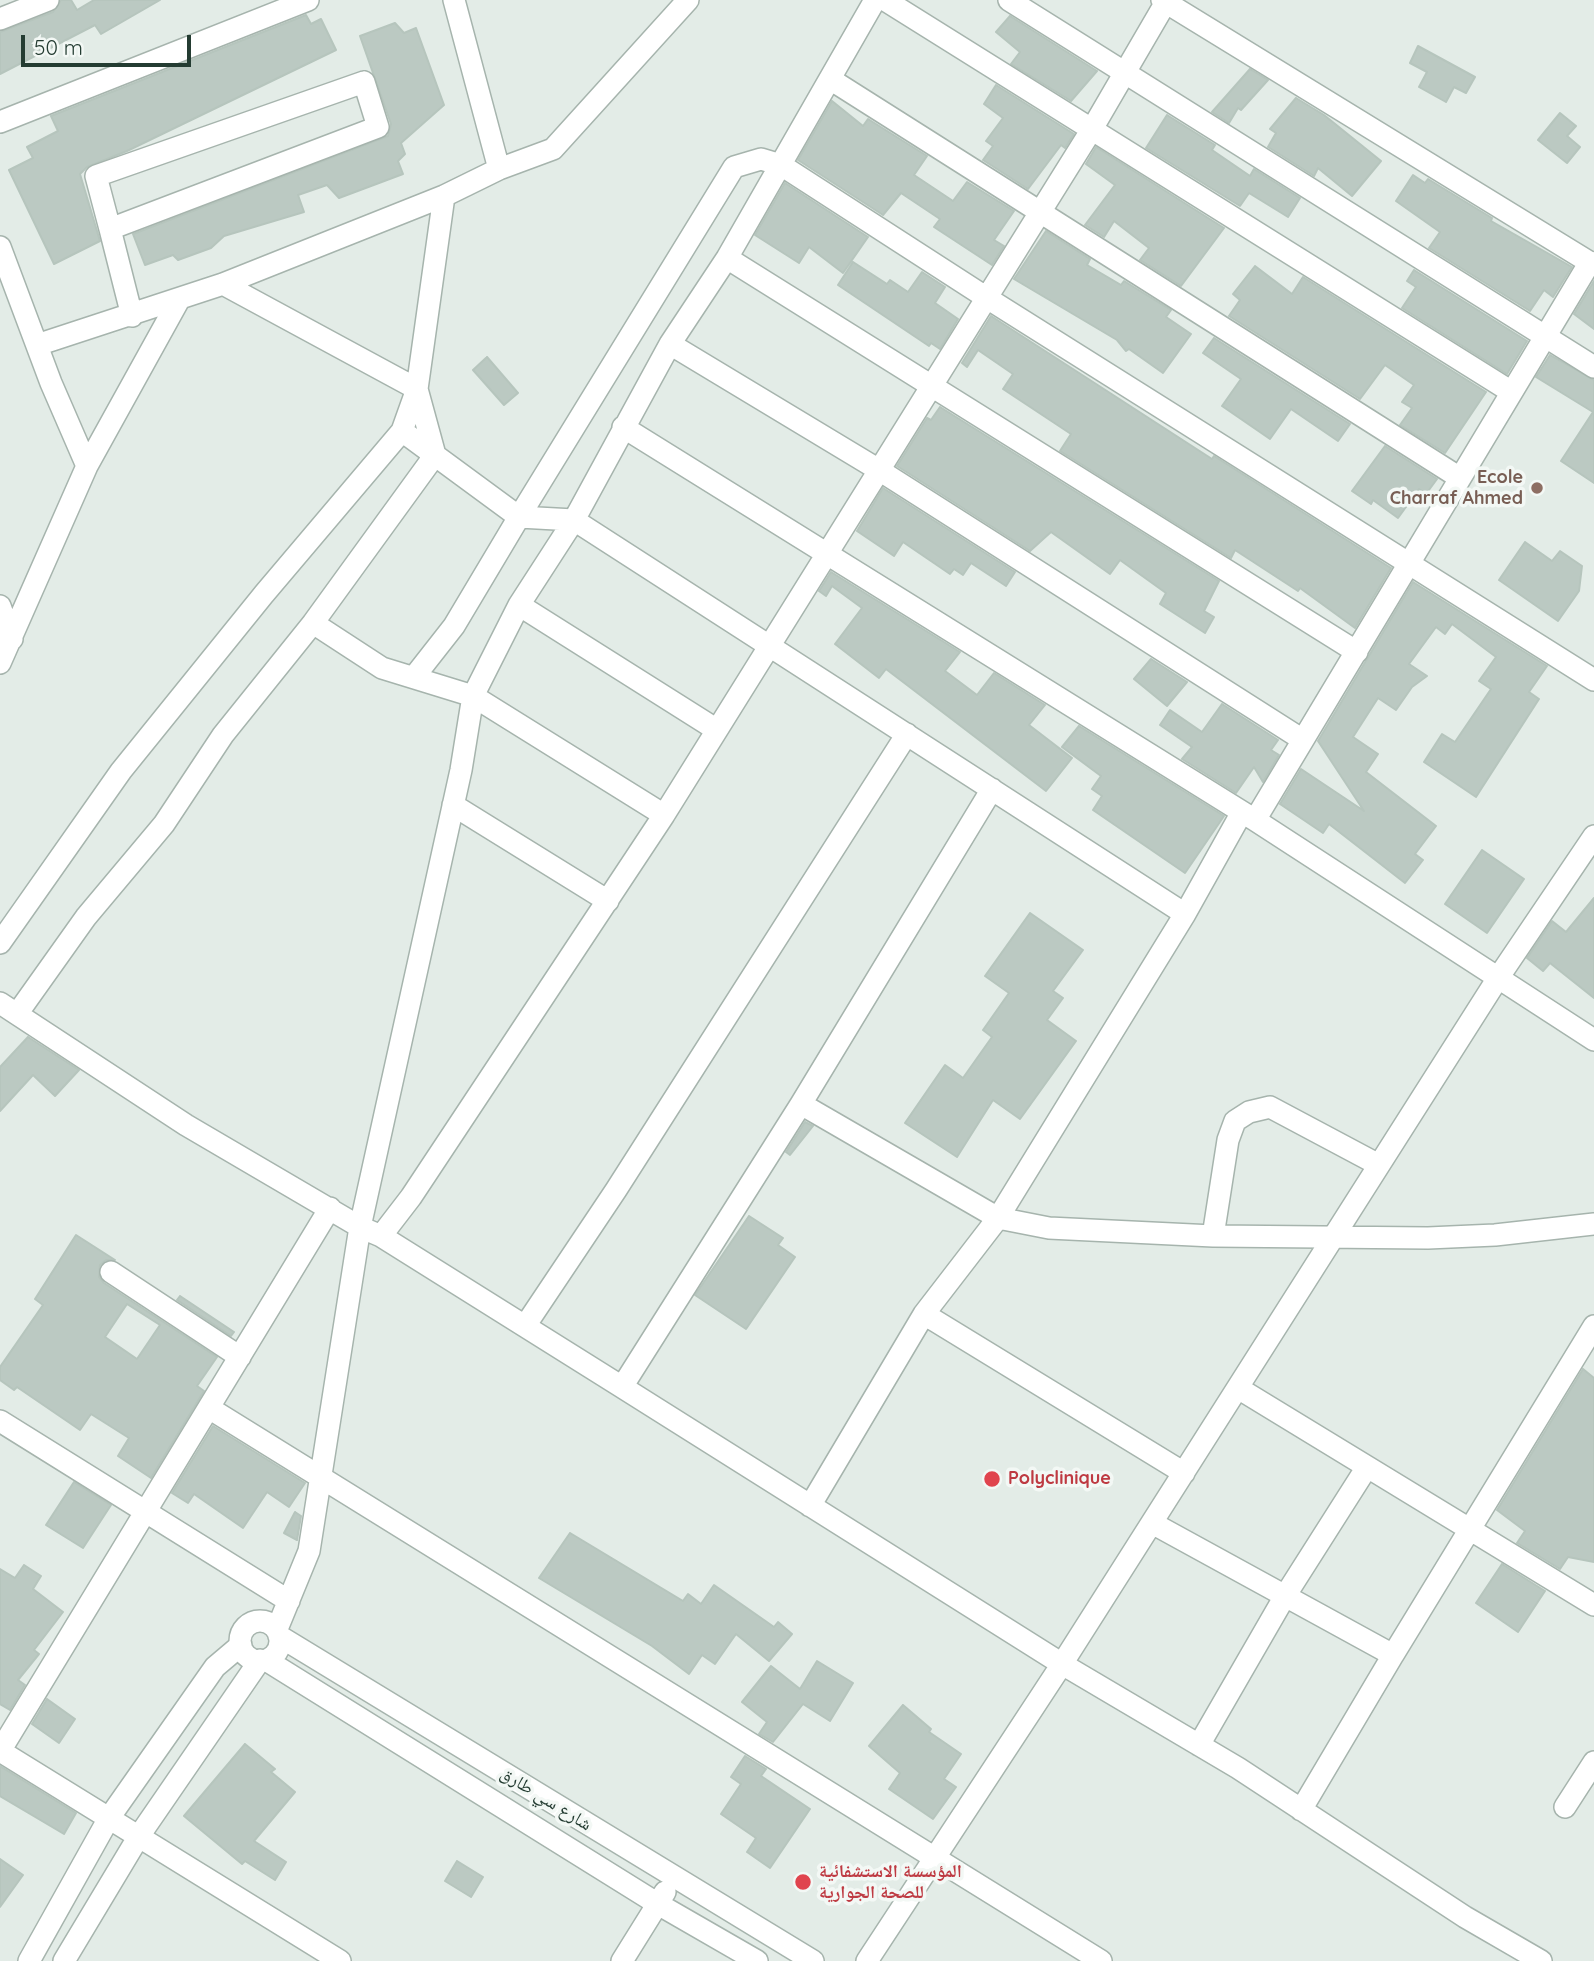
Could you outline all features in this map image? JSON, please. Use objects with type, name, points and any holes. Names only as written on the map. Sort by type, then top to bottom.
[{"type":"street","points":[[0,19],[48,0]]},
{"type":"street","points":[[0,122],[308,0]]},
{"type":"street","points":[[454,0],[499,169]]},
{"type":"street","points":[[37,345],[223,284],[444,196],[499,169],[553,149],[688,0]]},
{"type":"street","points":[[64,1961],[139,1836],[263,1660],[276,1653],[278,1632],[309,1551],[360,1227],[453,805],[472,696],[519,605],[574,520],[670,344],[727,258],[875,0]]},
{"type":"street","points":[[885,0],[1510,391]]},
{"type":"street","points":[[1009,0],[1594,367]]},
{"type":"street","points":[[381,1236],[411,1197],[664,815],[1040,214],[1092,129],[1164,1],[1592,263],[1510,391],[1411,563],[1303,740],[1185,914],[998,1218],[924,1314],[810,1506]]},
{"type":"street","points":[[830,79],[1460,478]]},
{"type":"street","points":[[110,229],[378,127],[364,82],[96,176],[132,316]]},
{"type":"street","points":[[414,677],[454,626],[734,167],[761,159],[781,165],[987,298],[1594,680]]},
{"type":"street","points":[[0,943],[121,771],[264,594],[402,431],[417,389],[444,196]]},
{"type":"street","points":[[0,247],[7,289],[37,345],[88,466]]},
{"type":"street","points":[[727,258],[1357,652]]},
{"type":"street","points":[[223,284],[417,389],[435,455]]},
{"type":"street","points":[[0,663],[88,466],[180,298]]},
{"type":"street","points":[[670,344],[879,470],[1303,740]]},
{"type":"street","points":[[623,427],[1249,816],[1594,1040]]},
{"type":"street","points":[[402,431],[519,517],[574,520],[1185,914]]},
{"type":"street","points":[[435,455],[313,623],[223,735],[164,824],[8,1009],[186,1125],[360,1227],[381,1236],[1062,1664],[1199,1745],[1465,1917],[1541,1961]]},
{"type":"street","points":[[519,605],[717,730]]},
{"type":"street","points":[[0,606],[12,639]]},
{"type":"street","points":[[313,623],[382,668],[472,696],[664,815]]},
{"type":"street","points":[[525,1326],[624,1178],[906,734]]},
{"type":"street","points":[[622,1387],[801,1104],[992,789]]},
{"type":"street","points":[[453,805],[608,901]]},
{"type":"street","points":[[867,1961],[1062,1664],[1498,978],[1594,836]]},
{"type":"street","points":[[801,1104],[998,1218],[1049,1227],[1213,1236],[1333,1236],[1495,1235],[1594,1224]]},
{"type":"street","points":[[1213,1236],[1228,1140],[1235,1121],[1249,1112],[1270,1107],[1379,1165]]},
{"type":"street","points":[[330,1208],[0,1751],[340,1961]]},
{"type":"street","points":[[111,1272],[240,1357]]},
{"type":"street","points":[[924,1314],[1184,1473]]},
{"type":"street","points":[[1301,1810],[1468,1530],[1594,1326]]},
{"type":"street","points":[[1238,1388],[1594,1605]]},
{"type":"street","points":[[209,1408],[1101,1961]]},
{"type":"street","points":[[0,1422],[289,1601]]},
{"type":"street","points":[[1199,1745],[1285,1596],[1367,1467]]},
{"type":"street","points":[[1152,1523],[1393,1655]]},
{"type":"street","points":[[263,1660],[248,1656],[241,1645],[240,1636],[250,1623],[264,1621],[278,1632]]},
{"type":"street","name":"شارع سي طارق","points":[[278,1632],[674,1878],[813,1961]]},
{"type":"street","points":[[29,1961],[109,1818],[215,1667],[241,1645]]},
{"type":"street","name":"شارع سي طارق","points":[[263,1660],[657,1904],[757,1961]]},
{"type":"street","points":[[1565,1807],[1594,1762]]},
{"type":"street","points":[[622,1961],[674,1878]]},
{"type":"building","points":[[61,0],[71,0],[77,10],[94,0],[160,0],[101,34],[95,25],[0,74],[0,32],[53,12]]},
{"type":"building","points":[[306,15],[311,24],[321,19],[336,50],[127,151],[87,167],[80,174],[100,241],[54,264],[9,170],[33,158],[27,147],[58,131],[51,116]]},
{"type":"building","points":[[1010,16],[1097,71],[1071,101],[1011,64],[1020,52],[996,32]]},
{"type":"building","points":[[395,23],[404,33],[416,28],[444,105],[401,143],[405,154],[398,161],[403,174],[339,198],[327,185],[298,195],[304,212],[224,236],[211,248],[178,260],[173,255],[145,265],[133,234],[388,136],[391,124],[360,36]]},
{"type":"building","points":[[1418,46],[1475,77],[1466,93],[1454,87],[1446,102],[1419,87],[1427,72],[1410,63]]},
{"type":"building","points":[[1250,69],[1268,80],[1241,110],[1238,108],[1229,123],[1212,112]]},
{"type":"building","points":[[996,85],[1074,134],[1065,148],[1061,145],[1028,189],[983,160],[993,146],[986,141],[1003,118],[984,104]]},
{"type":"building","points":[[1296,98],[1324,115],[1381,161],[1352,196],[1318,168],[1314,176],[1268,147],[1276,133],[1270,129]]},
{"type":"building","points":[[832,101],[863,126],[868,119],[927,156],[914,175],[953,201],[967,182],[1014,211],[994,240],[1004,246],[992,265],[934,227],[940,219],[901,193],[883,215],[798,160]]},
{"type":"building","points":[[1560,113],[1576,126],[1567,136],[1580,147],[1567,163],[1538,140]]},
{"type":"building","points":[[1167,115],[1215,145],[1212,150],[1250,176],[1254,169],[1300,198],[1288,217],[1249,193],[1240,206],[1146,148]]},
{"type":"building","points":[[1096,147],[1224,228],[1181,286],[1140,260],[1149,248],[1114,221],[1104,237],[1085,225],[1115,185],[1086,164]]},
{"type":"building","points":[[1413,175],[1425,183],[1428,179],[1492,218],[1491,221],[1572,267],[1553,297],[1544,290],[1530,311],[1429,248],[1440,232],[1396,201]]},
{"type":"building","points":[[785,183],[868,237],[843,273],[809,247],[799,263],[755,235]]},
{"type":"building","points":[[1046,231],[1090,259],[1087,265],[1121,285],[1124,281],[1171,310],[1166,317],[1191,334],[1163,373],[1129,349],[1126,351],[1117,340],[1014,279]]},
{"type":"building","points":[[853,262],[887,284],[890,280],[908,292],[922,272],[945,287],[935,303],[958,319],[940,349],[931,343],[929,346],[838,285]]},
{"type":"building","points":[[1255,266],[1292,294],[1303,277],[1486,392],[1445,453],[1400,425],[1412,408],[1402,402],[1414,385],[1385,365],[1360,399],[1229,316],[1240,300],[1233,294]]},
{"type":"building","points":[[1414,270],[1527,341],[1507,374],[1402,308],[1416,287],[1407,281]]},
{"type":"building","points":[[1594,281],[1594,329],[1574,314]]},
{"type":"building","points":[[991,316],[1212,459],[1214,456],[1391,568],[1355,628],[1300,588],[1298,591],[1235,550],[1231,558],[1060,451],[1071,434],[1003,389],[1013,374],[978,350],[967,367],[962,363]]},
{"type":"building","points":[[1214,338],[1350,424],[1338,441],[1291,409],[1270,439],[1222,406],[1241,379],[1203,353]]},
{"type":"building","points":[[1550,355],[1594,380],[1594,483],[1561,461],[1593,412],[1536,377]]},
{"type":"building","points":[[487,357],[518,393],[504,405],[473,370]]},
{"type":"building","points":[[940,407],[1219,581],[1204,611],[1214,617],[1205,633],[1160,604],[1166,593],[1120,560],[1110,574],[1051,532],[1030,551],[897,466],[927,418],[931,420]]},
{"type":"building","points":[[1385,446],[1437,479],[1426,494],[1419,489],[1398,518],[1373,500],[1371,504],[1352,491]]},
{"type":"building","points":[[883,488],[1015,572],[1006,586],[971,563],[963,575],[954,569],[950,574],[903,542],[894,556],[857,531]]},
{"type":"building","points":[[1525,542],[1552,561],[1560,551],[1582,566],[1579,591],[1558,621],[1499,580]]},
{"type":"building","points":[[831,572],[960,652],[945,671],[977,695],[994,673],[1045,705],[1029,725],[1072,758],[1046,791],[886,669],[879,678],[835,644],[862,608],[832,586],[826,596],[819,591]]},
{"type":"building","points":[[1413,582],[1547,666],[1529,692],[1539,699],[1476,797],[1424,762],[1442,734],[1455,742],[1491,689],[1479,681],[1496,657],[1452,624],[1445,634],[1436,627],[1409,664],[1427,676],[1412,687],[1396,710],[1378,698],[1353,737],[1378,754],[1366,772],[1436,826],[1415,854],[1423,860],[1405,883],[1329,824],[1323,833],[1280,804],[1301,769],[1364,811],[1318,741]]},
{"type":"building","points":[[1151,659],[1187,682],[1167,706],[1134,679]]},
{"type":"building","points":[[1222,704],[1278,740],[1271,750],[1279,755],[1263,782],[1254,767],[1236,793],[1182,759],[1192,747],[1160,725],[1170,710],[1202,732]]},
{"type":"building","points":[[1079,726],[1224,816],[1185,873],[1093,810],[1102,796],[1092,789],[1101,776],[1062,747]]},
{"type":"building","points":[[1482,850],[1524,879],[1487,933],[1445,904]]},
{"type":"building","points":[[1594,898],[1594,998],[1550,963],[1543,971],[1527,958],[1552,921],[1566,932]]},
{"type":"building","points":[[1030,913],[1083,950],[1053,991],[1063,998],[1047,1020],[1076,1041],[1020,1119],[993,1100],[957,1157],[905,1123],[945,1065],[963,1078],[992,1037],[983,1030],[1009,993],[985,976]]},
{"type":"building","points":[[28,1037],[79,1070],[55,1096],[33,1075],[0,1111],[0,1067]]},
{"type":"building","points":[[805,1122],[813,1126],[790,1155],[786,1152]]},
{"type":"building","points":[[749,1216],[783,1238],[778,1245],[795,1257],[746,1329],[695,1295]]},
{"type":"building","points":[[76,1235],[115,1260],[106,1260],[100,1265],[99,1277],[104,1283],[217,1357],[197,1386],[204,1391],[151,1478],[118,1456],[129,1438],[91,1414],[80,1430],[17,1387],[14,1390],[0,1380],[0,1367],[43,1305],[35,1299]],"holes":[[[127,1304],[160,1325],[137,1359],[105,1337]]]},
{"type":"building","points":[[180,1296],[234,1332],[231,1336],[177,1300]]},
{"type":"building","points":[[1583,1369],[1594,1378],[1594,1562],[1568,1557],[1560,1569],[1517,1543],[1525,1531],[1497,1510]]},
{"type":"building","points":[[213,1426],[305,1483],[289,1507],[267,1492],[243,1528],[194,1494],[188,1503],[172,1493]]},
{"type":"building","points":[[74,1482],[111,1505],[83,1548],[46,1525]]},
{"type":"building","points":[[295,1512],[301,1516],[297,1540],[284,1533]]},
{"type":"building","points":[[570,1533],[683,1601],[688,1594],[701,1604],[714,1585],[774,1627],[778,1622],[792,1634],[769,1661],[736,1634],[715,1664],[702,1655],[689,1674],[652,1646],[539,1578]]},
{"type":"building","points":[[1502,1564],[1545,1591],[1518,1632],[1476,1603]]},
{"type":"building","points":[[24,1565],[41,1576],[33,1589],[63,1612],[34,1650],[39,1654],[18,1680],[25,1685],[10,1710],[0,1704],[0,1569],[15,1578]]},
{"type":"building","points":[[817,1661],[853,1683],[830,1721],[803,1704],[773,1742],[759,1734],[767,1722],[742,1702],[771,1666],[800,1689]]},
{"type":"building","points":[[47,1699],[75,1719],[59,1743],[32,1724]]},
{"type":"building","points":[[903,1705],[931,1729],[929,1732],[961,1754],[944,1779],[956,1787],[933,1819],[889,1789],[900,1773],[869,1746]]},
{"type":"building","points":[[245,1744],[275,1769],[271,1772],[295,1792],[254,1841],[286,1862],[275,1880],[245,1861],[242,1864],[184,1816]]},
{"type":"building","points":[[745,1756],[766,1769],[761,1776],[810,1809],[770,1868],[747,1852],[756,1838],[721,1814],[741,1784],[731,1777]]},
{"type":"building","points":[[0,1766],[76,1813],[64,1834],[0,1796]]},
{"type":"building","points":[[0,1859],[23,1875],[0,1907]]},
{"type":"building","points":[[457,1861],[483,1877],[471,1897],[445,1881]]},
{"type":"place","name":"Ecole Charraf Ahmed","points":[[1537,488]]},
{"type":"place","name":"Polyclinique","points":[[992,1479]]},
{"type":"place","name":"المؤسسة الاستشفائية للصحة الجوارية","points":[[803,1882]]}]
